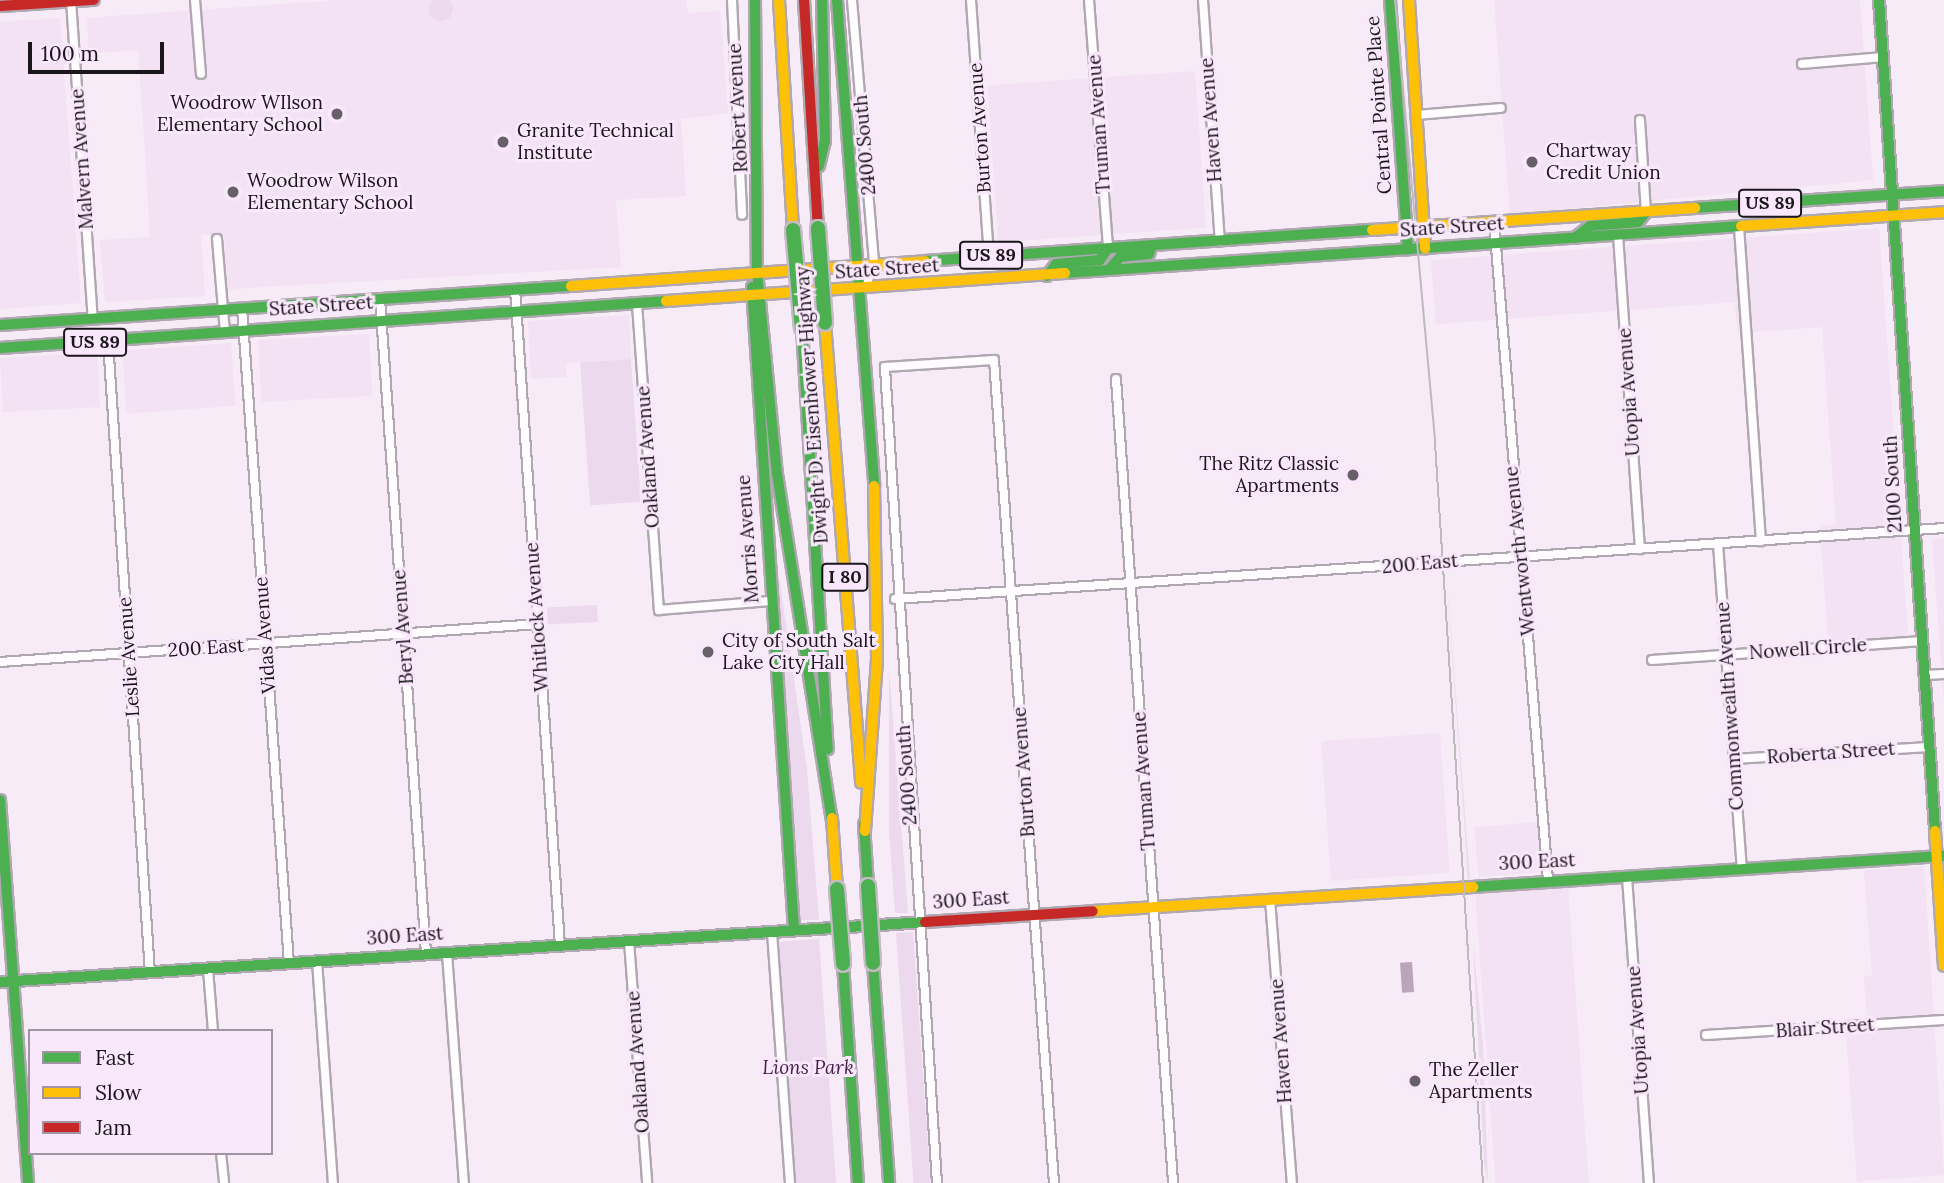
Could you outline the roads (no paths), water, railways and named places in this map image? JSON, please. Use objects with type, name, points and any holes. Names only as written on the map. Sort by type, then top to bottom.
[{"type":"main road","points":[[0,6],[94,0]]},
{"type":"main road","points":[[755,0],[755,297],[777,474],[833,828]]},
{"type":"main road","name":"Central Pointe Place","points":[[1390,0],[1408,249]]},
{"type":"main road","name":"Central Pointe Place","points":[[1409,0],[1425,248]]},
{"type":"main road","name":"2100 South","points":[[1879,0],[1895,195],[1929,747],[1940,856],[1944,965]]},
{"type":"main road","points":[[830,1],[867,262],[864,289],[877,658],[865,831]]},
{"type":"main road","points":[[815,183],[825,141],[830,1]]},
{"type":"main road","name":"Dwight D. Eisenhower Highway","points":[[780,4],[858,1183]]},
{"type":"main road","name":"Dwight D. Eisenhower Highway","points":[[804,5],[889,1183]]},
{"type":"main road","name":"State Street","points":[[0,325],[867,262],[1220,241],[1944,191]]},
{"type":"main road","points":[[1575,238],[1590,226],[1639,222],[1646,212]]},
{"type":"main road","name":"State Street","points":[[0,348],[1944,212]]},
{"type":"main road","points":[[1109,270],[1120,257],[1149,254],[1152,245]]},
{"type":"main road","points":[[1047,276],[1056,264],[1100,260],[1108,248]]},
{"type":"main road","name":"Morris Avenue","points":[[755,297],[769,601],[794,930]]},
{"type":"main road","points":[[0,800],[7,982],[27,1134],[28,1183]]},
{"type":"main road","name":"300 East","points":[[7,982],[1940,856]]},
{"type":"street","points":[[195,0],[201,74]]},
{"type":"street","name":"Robert Avenue","points":[[732,0],[742,215]]},
{"type":"street","name":"2400 South","points":[[852,0],[867,262]]},
{"type":"street","name":"Burton Avenue","points":[[971,0],[989,256]]},
{"type":"street","name":"Truman Avenue","points":[[1089,0],[1108,248]]},
{"type":"street","name":"Haven Avenue","points":[[1203,0],[1220,241]]},
{"type":"street","name":"Malvern Avenue","points":[[71,1],[93,318]]},
{"type":"street","points":[[1802,64],[1884,57]]},
{"type":"street","points":[[1417,115],[1501,108]]},
{"type":"street","points":[[1640,120],[1646,212]]},
{"type":"street","name":"Wentworth Avenue","points":[[1494,222],[1548,880]]},
{"type":"street","points":[[1739,227],[1761,541]]},
{"type":"street","name":"Utopia Avenue","points":[[1618,235],[1640,549]]},
{"type":"street","points":[[217,239],[225,332]]},
{"type":"street","name":"Whitlock Avenue","points":[[515,289],[560,945]]},
{"type":"street","name":"Beryl Avenue","points":[[380,299],[426,954]]},
{"type":"street","name":"Oakland Avenue","points":[[637,304],[659,610],[769,601]]},
{"type":"street","name":"Vidas Avenue","points":[[242,308],[289,963]]},
{"type":"street","name":"Leslie Avenue","points":[[108,341],[150,972]]},
{"type":"street","name":"2400 South","points":[[937,1183],[895,599],[885,367],[994,360]]},
{"type":"street","name":"Burton Avenue","points":[[994,360],[1054,1183]]},
{"type":"street","name":"Truman Avenue","points":[[1115,379],[1173,1183]]},
{"type":"street","name":"200 East","points":[[895,599],[1944,528]]},
{"type":"street","name":"Commonwealth Avenue","points":[[1718,544],[1742,868]]},
{"type":"street","name":"200 East","points":[[0,662],[538,624]]},
{"type":"street","name":"Nowell Circle","points":[[1652,660],[1922,641]]},
{"type":"street","points":[[1924,675],[1944,674]]},
{"type":"street","name":"Roberta Street","points":[[1734,759],[1929,747]]},
{"type":"street","name":"Utopia Avenue","points":[[1627,877],[1649,1183]]},
{"type":"street","name":"Haven Avenue","points":[[1270,899],[1292,1183]]},
{"type":"street","points":[[772,932],[790,1183]]},
{"type":"street","name":"Oakland Avenue","points":[[629,941],[647,1183]]},
{"type":"street","points":[[447,953],[464,1183]]},
{"type":"street","points":[[317,961],[334,1183]]},
{"type":"street","points":[[208,969],[213,1029]]},
{"type":"street","name":"Blair Street","points":[[1706,1035],[1944,1020]]},
{"type":"street","points":[[222,1155],[224,1183]]},
{"type":"tram line","points":[[1395,0],[1435,443],[1483,1183]]},
{"type":"place","name":"Woodrow WIlson Elementary School","points":[[337,114]]},
{"type":"place","name":"Granite Technical Institute","points":[[503,142]]},
{"type":"place","name":"Chartway Credit Union","points":[[1532,162]]},
{"type":"place","name":"Woodrow Wilson Elementary School","points":[[233,192]]},
{"type":"place","name":"The Ritz Classic Apartments","points":[[1353,475]]},
{"type":"place","name":"City of South Salt Lake City Hall","points":[[708,652]]},
{"type":"place","name":"The Zeller Apartments","points":[[1415,1081]]},
{"type":"park label","name":"Lions Park","points":[[808,1068]]}]
